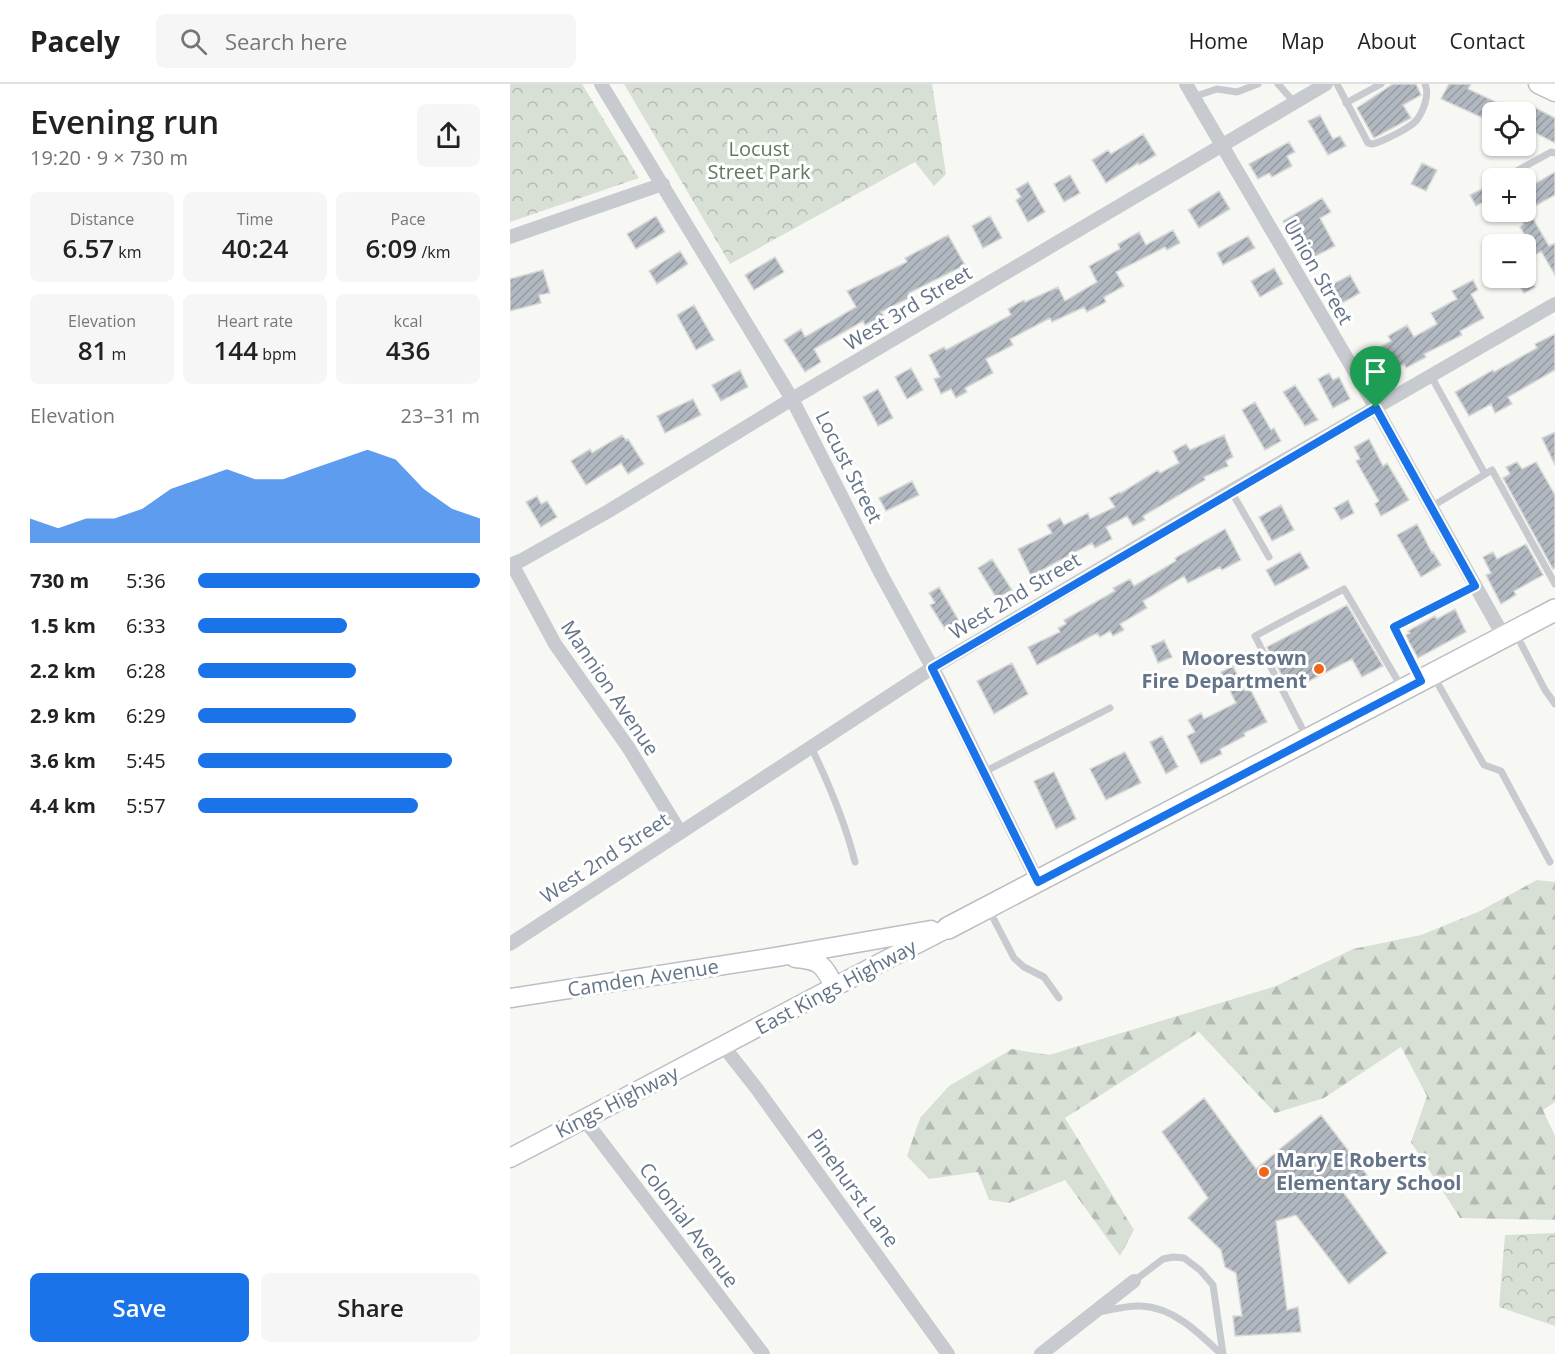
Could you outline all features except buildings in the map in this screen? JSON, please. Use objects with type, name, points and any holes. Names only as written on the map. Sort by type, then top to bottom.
[{"type":"main road","points":[[1538,84],[1555,92]]},
{"type":"main road","points":[[948,928],[1555,610]]},
{"type":"main road","name":"Camden Avenue","points":[[510,998],[948,928]]},
{"type":"main road","name":"East Kings Highway","points":[[724,1047],[834,986],[948,928]]},
{"type":"main road","name":"Camden Avenue","points":[[776,957],[813,959],[824,968],[834,986]]},
{"type":"main road","name":"Kings Highway","points":[[510,1158],[724,1047]]},
{"type":"street","name":"Locust Street","points":[[602,84],[792,399],[881,574],[932,668],[1038,882]]},
{"type":"street","name":"West 3rd Street","points":[[511,564],[607,512],[792,399],[1326,84]]},
{"type":"street","name":"Union Street","points":[[1189,88],[1376,408],[1475,586],[1510,634]]},
{"type":"street","points":[[510,237],[663,184]]},
{"type":"street","name":"West 2nd Street","points":[[510,944],[932,668],[1231,491],[1555,304]]},
{"type":"street","name":"Mannion Avenue","points":[[511,564],[555,644],[628,747],[680,832]]},
{"type":"street","name":"Pinehurst Lane","points":[[724,1047],[757,1089],[948,1354]]},
{"type":"street","name":"Colonial Avenue","points":[[584,1119],[763,1354]]},
{"type":"street","points":[[1041,1354],[1134,1281]]},
{"type":"lane","points":[[1189,88],[1237,92],[1258,84]]},
{"type":"lane","points":[[1278,84],[1294,102]]},
{"type":"lane","points":[[1337,84],[1368,143],[1373,144],[1414,122],[1421,112],[1427,95],[1425,84]]},
{"type":"lane","points":[[1346,103],[1380,84]]},
{"type":"lane","points":[[1522,168],[1551,152],[1555,153]]},
{"type":"lane","points":[[1431,375],[1485,474]]},
{"type":"lane","points":[[1431,507],[1492,470],[1555,584]]},
{"type":"lane","points":[[1231,491],[1269,557]]},
{"type":"lane","points":[[1419,682],[1394,627],[1475,586]]},
{"type":"lane","points":[[1308,740],[1255,636],[1344,589],[1484,765],[1501,771],[1550,862]]},
{"type":"lane","points":[[1510,634],[1555,704]]},
{"type":"lane","points":[[984,772],[1110,708]]},
{"type":"lane","points":[[810,746],[832,792],[850,839],[855,861]]},
{"type":"lane","points":[[988,908],[1014,958],[1023,967],[1044,977],[1059,998]]},
{"type":"lane","points":[[1134,1281],[1163,1259],[1173,1257],[1184,1258],[1200,1270],[1213,1285],[1222,1354]]},
{"type":"lane","points":[[1095,1313],[1142,1306],[1164,1311],[1194,1329],[1222,1354]]},
{"type":"green space","points":[[510,84],[582,84],[639,178],[510,222]]},
{"type":"green space","name":"Locust Street Park","points":[[624,84],[932,84],[946,174],[934,186],[915,162],[730,264]]},
{"type":"green space","points":[[1537,880],[1555,882],[1555,1102],[1543,1110],[1555,1136],[1555,1220],[1460,1218],[1411,1142],[1427,1096],[1401,1047],[1324,1098],[1275,1113],[1199,1032],[1065,1118],[1134,1230],[1120,1256],[1065,1180],[1009,1203],[989,1200],[978,1172],[929,1179],[907,1156],[920,1118],[949,1086],[1012,1049],[1049,1055],[1276,986],[1353,949],[1421,935],[1478,912]]},
{"type":"green space","points":[[1555,1233],[1555,1326],[1499,1307],[1505,1235]]},
{"type":"place","name":"Moorestown Fire Department","points":[[1319,669]]},
{"type":"place","name":"Mary E Roberts Elementary School","points":[[1264,1172]]},
{"type":"route","points":[[1376,408],[1475,586],[1394,627],[1421,681],[1038,882],[932,668],[1376,408]]}]
